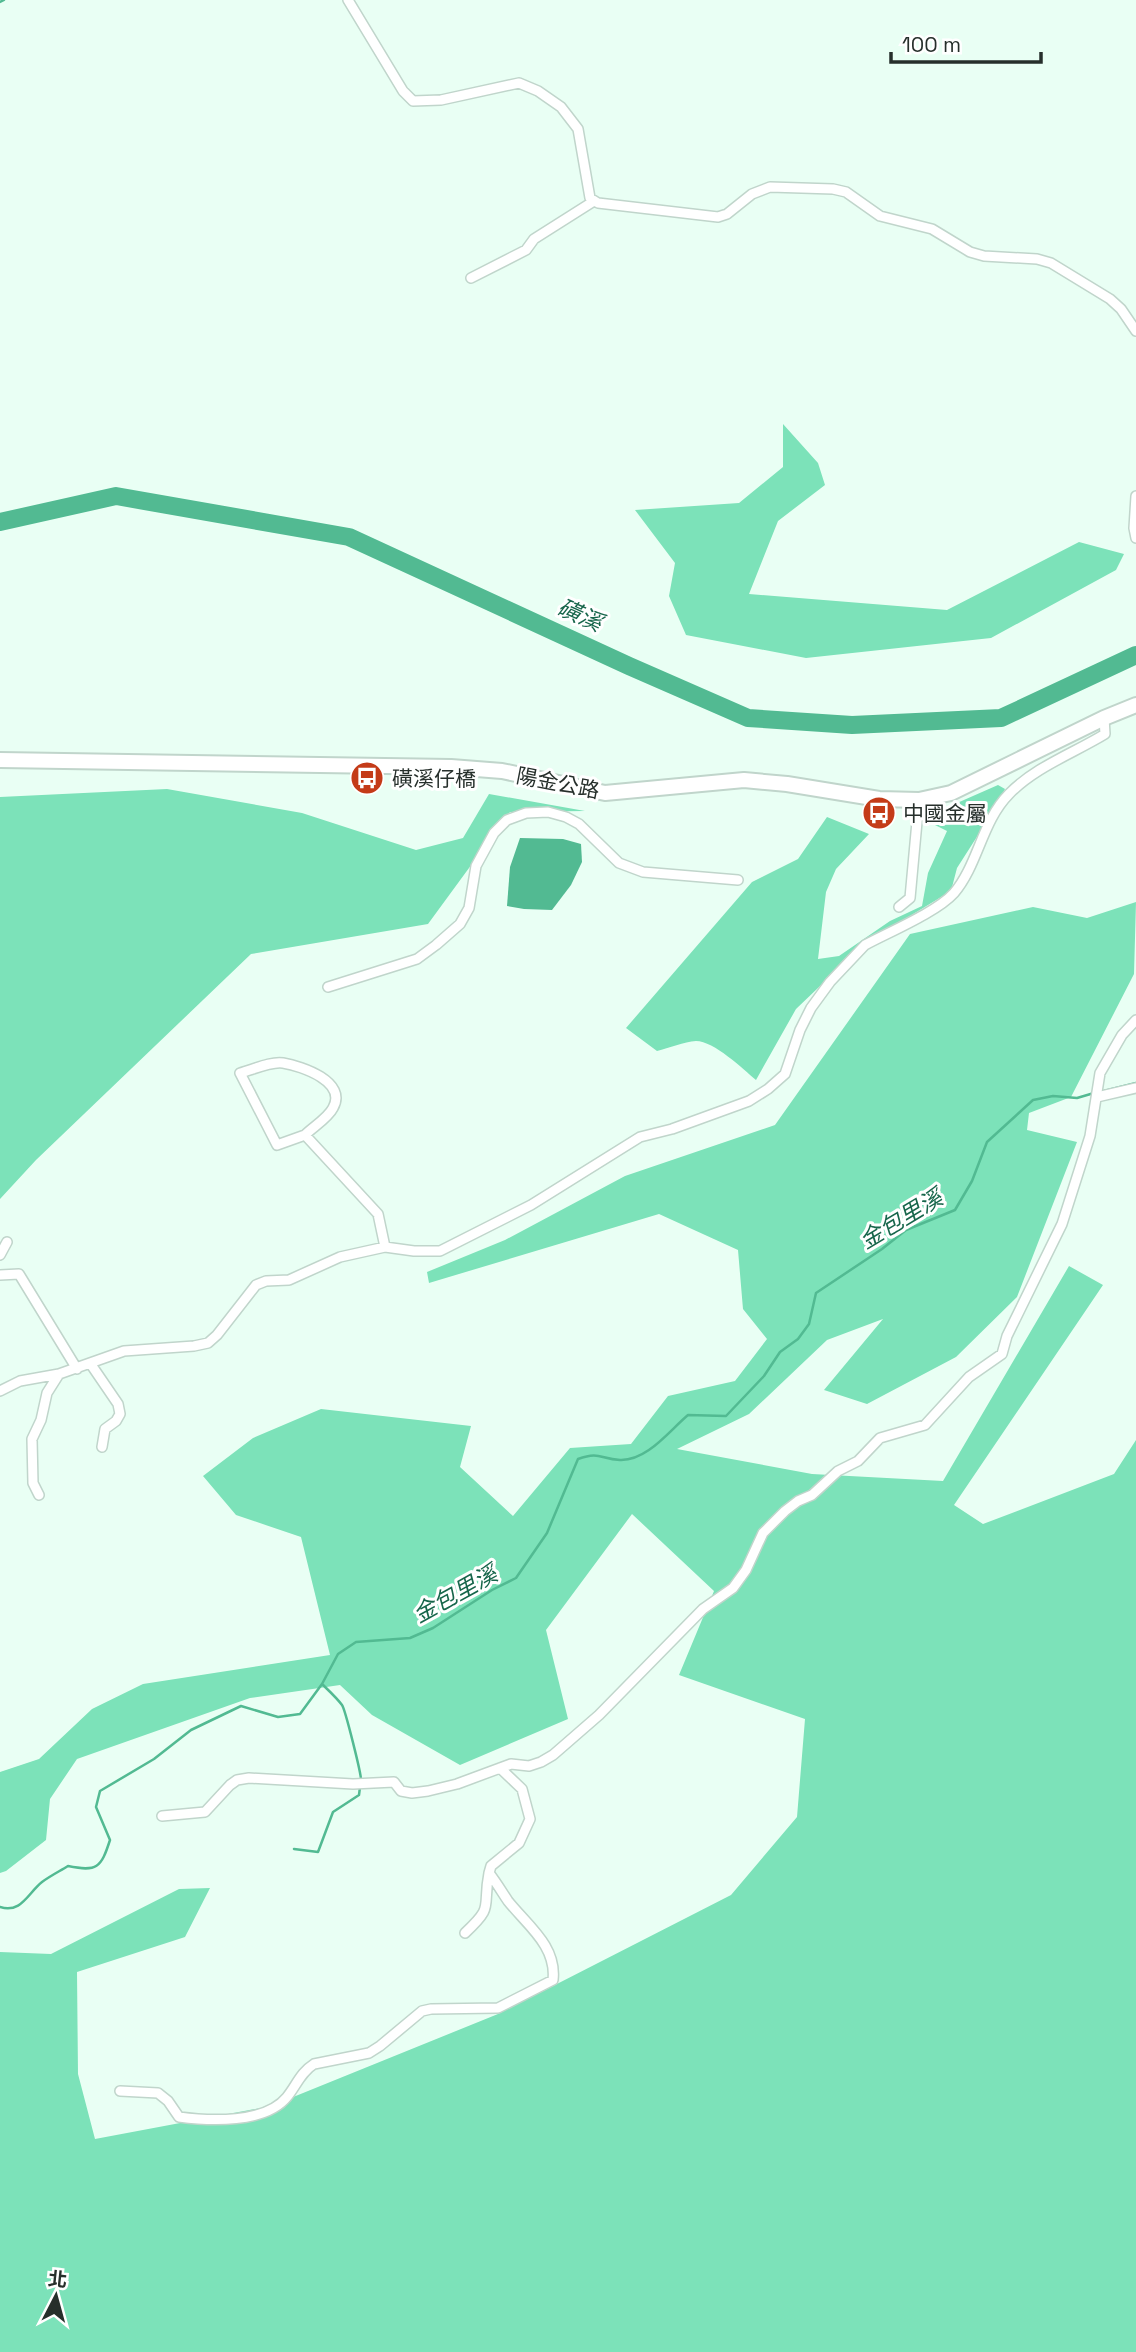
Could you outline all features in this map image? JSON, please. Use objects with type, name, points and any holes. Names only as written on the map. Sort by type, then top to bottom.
[{"type":"main road","name":"陽金公路","points":[[0,760],[451,767],[502,771],[605,793],[744,780],[787,783],[879,799],[919,800],[951,793],[1136,705]]},
{"type":"street","points":[[348,0],[403,91],[413,101],[441,100],[519,83],[538,91],[561,107],[582,139],[588,189],[594,201]]},
{"type":"street","points":[[471,278],[526,250],[534,239],[594,201],[718,217],[727,214],[752,194],[770,187],[833,189],[846,192],[880,216],[932,229],[970,252],[1051,263],[1110,299],[1121,309],[1136,331]]},
{"type":"street","points":[[1136,496],[1136,538]]},
{"type":"street","points":[[0,1391],[20,1381],[59,1374],[124,1351],[208,1343],[256,1284],[289,1280],[340,1258],[385,1247],[440,1251],[531,1205],[640,1137],[672,1129],[749,1101],[785,1074],[800,1030],[811,1008],[856,953],[865,945],[944,902],[954,893],[1008,794],[1042,769],[1105,734],[1104,718]]},
{"type":"street","points":[[899,907],[910,898],[919,800]]},
{"type":"street","points":[[328,987],[417,959],[460,924],[469,908],[476,866],[494,833],[507,820],[526,813],[548,812],[566,817],[586,831],[619,863],[643,872],[738,880]]},
{"type":"street","points":[[162,1816],[205,1812],[237,1780],[249,1778],[353,1784],[394,1782],[401,1791],[412,1793],[457,1784],[511,1764],[529,1766],[553,1755],[599,1715],[703,1609],[733,1588],[746,1570],[763,1532],[785,1511],[812,1495],[838,1471],[858,1461],[880,1438],[925,1425],[969,1377],[1002,1354],[1007,1336],[1062,1224],[1088,1146],[1100,1073],[1122,1035],[1136,1020]]},
{"type":"street","points":[[281,1062],[317,1074],[333,1087],[336,1097],[333,1109],[305,1135],[277,1145],[240,1073],[281,1062]]},
{"type":"street","points":[[1097,1097],[1136,1088]]},
{"type":"street","points":[[305,1135],[378,1214],[385,1247]]},
{"type":"street","points":[[0,1255],[7,1242]]},
{"type":"street","points":[[0,1275],[19,1274],[77,1368]]},
{"type":"street","points":[[90,1363],[118,1404],[120,1414],[116,1421],[105,1429],[102,1447]]},
{"type":"street","points":[[39,1494],[33,1483],[32,1439],[41,1420],[47,1393],[59,1374]]},
{"type":"street","points":[[465,1933],[484,1915],[487,1906],[486,1887],[492,1866],[519,1843],[530,1819],[523,1789],[500,1768]]},
{"type":"street","points":[[120,2091],[158,2093],[168,2101],[178,2117],[205,2120],[240,2119],[277,2106],[314,2064],[369,2053],[422,2011],[498,2008],[553,1980],[553,1962],[543,1942],[508,1901],[489,1873]]},
{"type":"shaded area","points":[[783,424],[818,463],[825,485],[778,521],[749,594],[947,610],[1079,542],[1124,554],[1116,570],[991,638],[806,658],[686,635],[669,596],[675,563],[635,510],[739,503],[783,467]]},
{"type":"shaded area","points":[[998,785],[1005,789],[957,868],[951,891],[864,944],[796,1009],[756,1080],[728,1056],[703,1042],[696,1041],[657,1051],[626,1028],[752,882],[798,859],[827,817],[869,834],[836,869],[826,892],[818,959],[839,956],[890,921],[922,906],[928,873],[947,831],[931,823],[932,814]]},
{"type":"shaded area","points":[[167,789],[302,813],[416,850],[463,838],[489,794],[585,811],[510,812],[428,924],[251,954],[36,1160],[0,1199],[0,797]]},
{"type":"shaded area","points":[[520,838],[563,839],[581,844],[582,862],[571,885],[552,910],[507,906],[510,867]]},
{"type":"shaded area","points":[[1136,902],[1134,974],[1071,1097],[1029,1113],[1027,1130],[1077,1142],[1017,1297],[956,1357],[867,1404],[824,1390],[883,1319],[827,1340],[749,1414],[677,1449],[812,1474],[943,1481],[1069,1266],[1103,1285],[954,1505],[983,1524],[1114,1474],[1136,1440],[1136,2352],[0,2352],[0,1952],[51,1954],[179,1889],[210,1888],[185,1937],[77,1972],[78,2074],[95,2139],[271,2106],[498,2014],[731,1895],[797,1817],[805,1719],[679,1675],[714,1591],[632,1514],[546,1630],[568,1719],[460,1765],[372,1715],[340,1685],[250,1698],[77,1759],[50,1799],[46,1840],[0,1873],[0,1772],[39,1759],[92,1709],[143,1684],[330,1655],[301,1537],[236,1515],[203,1476],[253,1438],[321,1409],[471,1426],[460,1467],[513,1516],[570,1448],[631,1444],[668,1396],[735,1381],[767,1339],[743,1309],[738,1250],[659,1214],[429,1283],[427,1272],[505,1240],[625,1176],[775,1125],[910,934],[1033,907],[1087,918]]},
{"type":"waterway","points":[[0,2],[4,0]]},
{"type":"waterway","name":"磺溪","points":[[0,522],[116,496],[349,537],[748,718],[852,725],[1001,718],[1136,655]]},
{"type":"waterway","name":"金包里溪","points":[[1100,1092],[1136,1083]]},
{"type":"waterway","name":"金包里溪","points":[[0,1907],[13,1908],[19,1905],[42,1882],[68,1866],[96,1866],[104,1857],[110,1840],[96,1807],[100,1791],[154,1759],[191,1730],[241,1706],[278,1717],[300,1714],[322,1684],[338,1654],[356,1642],[410,1638],[433,1628],[492,1590],[516,1578],[547,1533],[578,1459],[596,1456],[630,1459],[648,1450],[688,1415],[726,1416],[764,1376],[780,1352],[798,1339],[809,1324],[816,1293],[906,1230],[955,1210],[972,1181],[987,1142],[1033,1100],[1053,1096],[1077,1098],[1094,1093]]},
{"type":"waterway","points":[[322,1684],[344,1709],[361,1781]]},
{"type":"waterway","points":[[294,1849],[318,1852],[333,1812],[359,1795],[360,1787]]},
{"type":"place","name":"磺溪仔橋","points":[[367,778]]},
{"type":"place","name":"中國金屬","points":[[879,813]]}]
